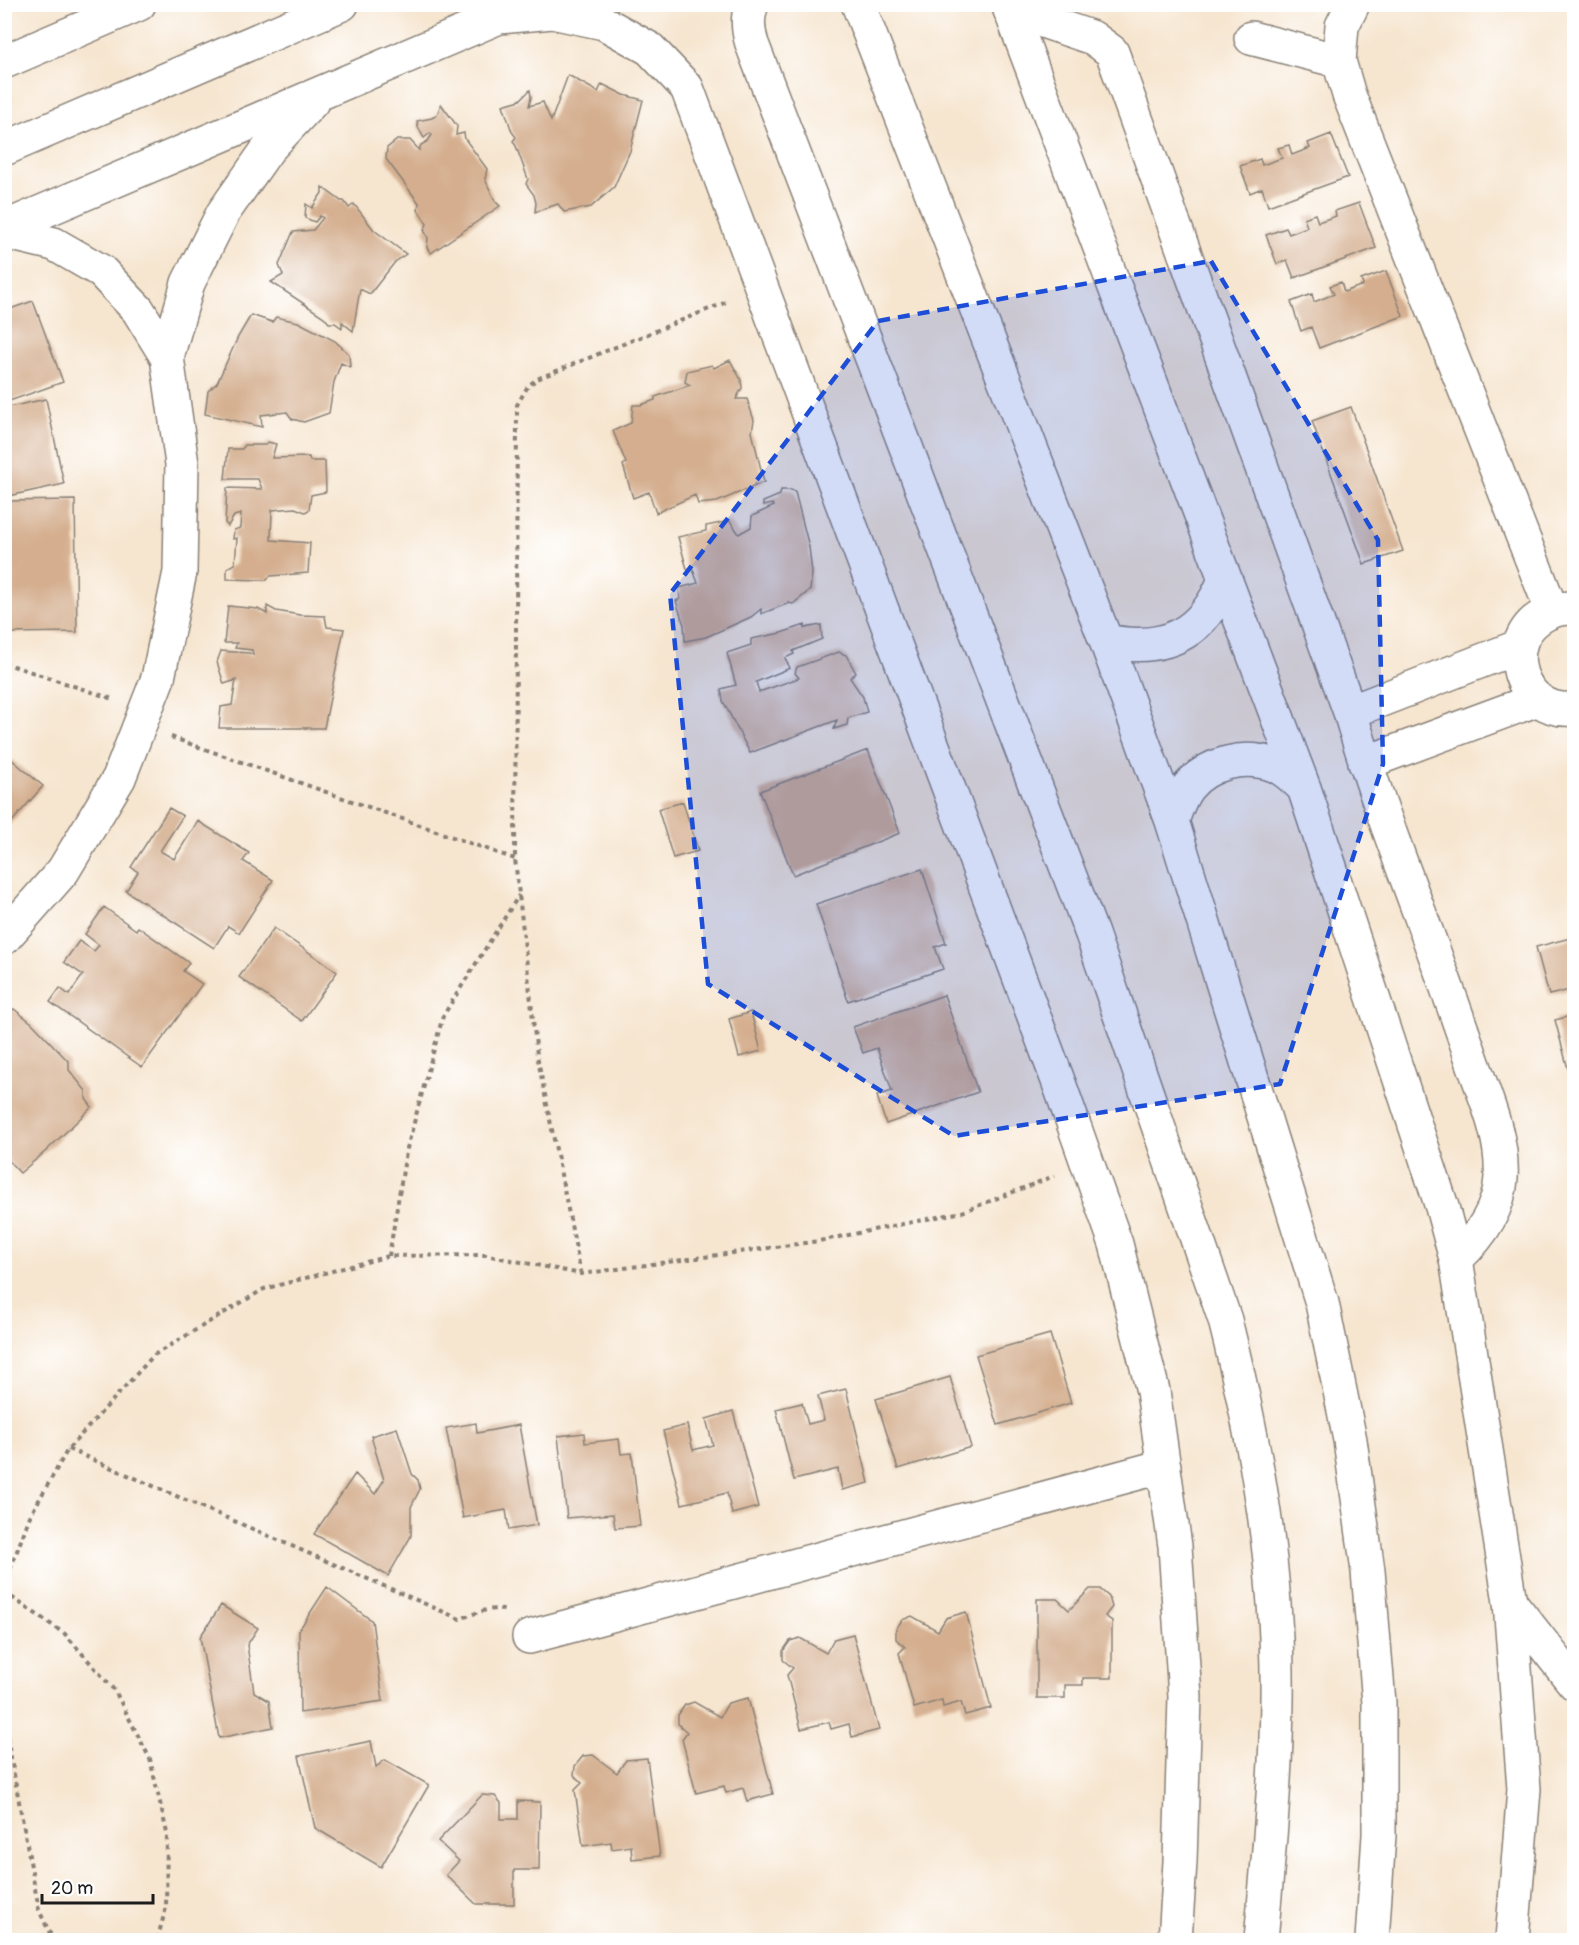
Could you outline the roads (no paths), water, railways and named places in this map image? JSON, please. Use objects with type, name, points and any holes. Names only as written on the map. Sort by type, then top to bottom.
[{"type":"street","points":[[4,62],[139,4]]},
{"type":"street","points":[[4,149],[342,4]]},
{"type":"street","points":[[752,4],[748,33],[1092,934],[1225,1320],[1254,1449],[1274,1606],[1277,1698],[1275,1779],[1261,1941]]},
{"type":"street","points":[[858,4],[1106,641],[1172,821],[1322,1303],[1350,1440],[1368,1571],[1379,1703],[1379,1835],[1372,1941]]},
{"type":"street","points":[[1353,4],[1342,26],[1339,61],[1349,95],[1563,610],[1537,619],[1527,631],[1520,646],[1518,666],[1524,685],[1538,699],[1552,707],[1575,709]]},
{"type":"street","points":[[1009,7],[1304,788],[1442,1207],[1456,1259],[1510,1602],[1524,1789],[1512,1941]]},
{"type":"street","points":[[1009,7],[1093,38],[1112,52],[1350,712],[1365,764],[1459,1020],[1496,1132],[1501,1155],[1501,1179],[1497,1202],[1474,1243],[1456,1259]]},
{"type":"street","points":[[4,230],[499,17],[552,12],[604,23],[650,49],[687,88],[1116,1244],[1153,1391],[1175,1546],[1185,1697],[1175,1941]]},
{"type":"street","points":[[1251,38],[1339,61]]},
{"type":"street","points":[[167,357],[188,283],[223,213],[268,149],[321,92]]},
{"type":"street","points":[[4,230],[54,244],[101,271],[138,310],[167,357],[182,464],[180,572],[158,678],[119,778],[63,871],[4,938]]},
{"type":"street","points":[[1106,641],[1142,646],[1160,643],[1178,636],[1207,612],[1218,596],[1225,579]]},
{"type":"street","points":[[1350,712],[1520,646]]},
{"type":"street","points":[[1365,764],[1538,699]]},
{"type":"street","points":[[1172,821],[1178,804],[1188,788],[1218,765],[1237,761],[1255,761],[1274,765],[1304,788]]},
{"type":"street","points":[[536,1635],[1164,1466]]},
{"type":"street","points":[[1510,1602],[1575,1683]]}]
